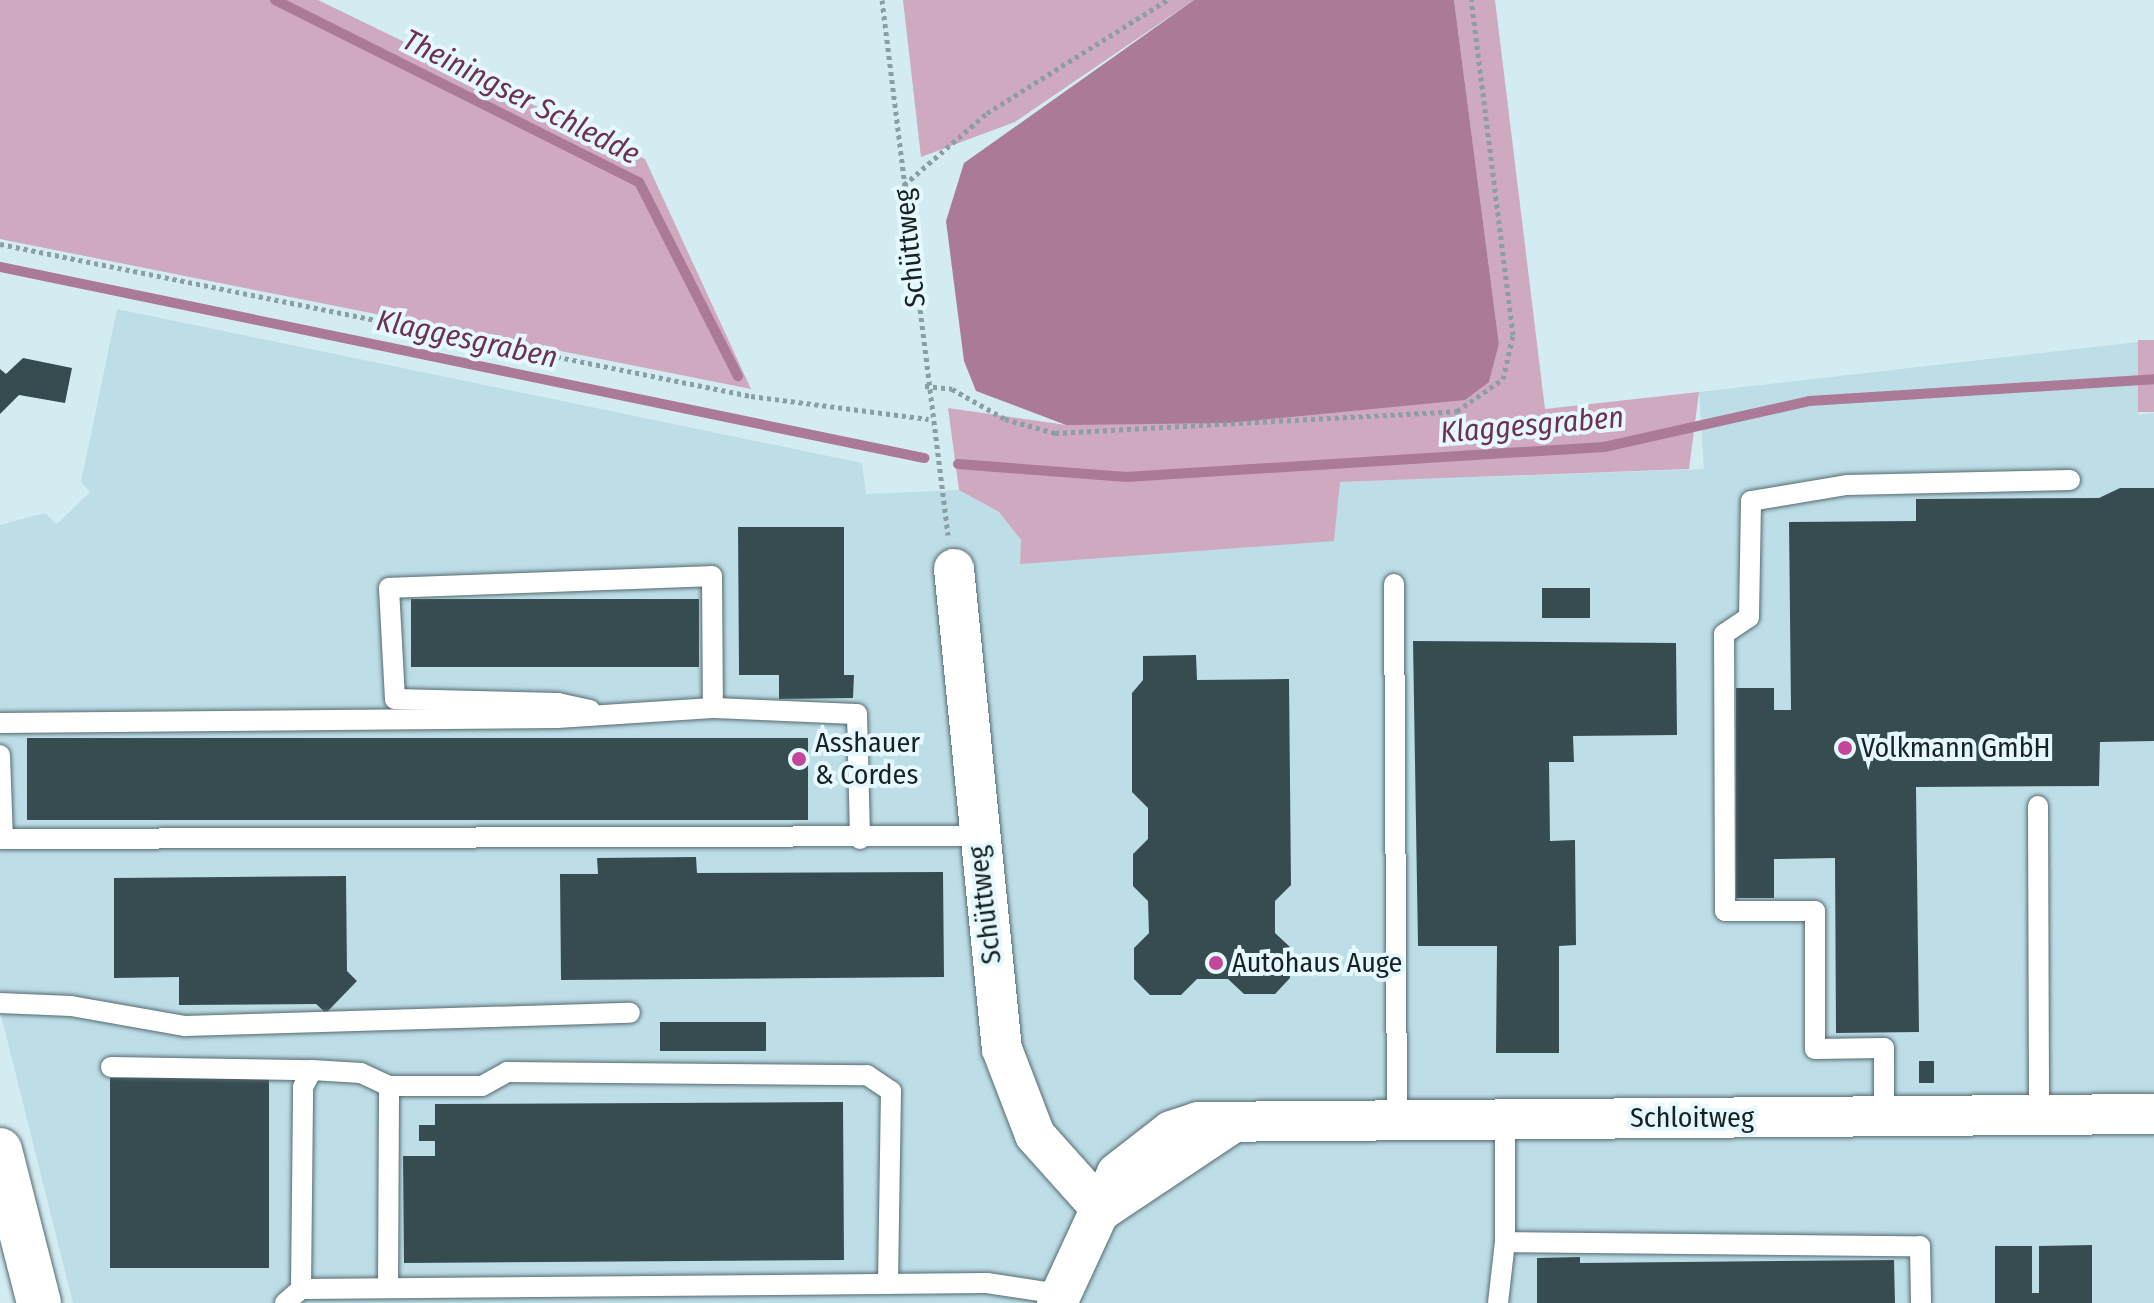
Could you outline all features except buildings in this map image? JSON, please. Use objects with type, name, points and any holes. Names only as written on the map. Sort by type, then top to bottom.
[{"type":"street","name":"Schüttweg","points":[[954,569],[976,836],[1013,1090],[1035,1135],[1102,1210]]},
{"type":"street","name":"Schloitweg","points":[[1058,1298],[1117,1173],[1171,1131],[1231,1124],[1397,1120],[2154,1114]]},
{"type":"street","points":[[0,1150],[39,1303]]},
{"type":"lane","points":[[1884,1117],[1884,1048],[1815,1049],[1815,911],[1725,911],[1724,634],[1749,617],[1751,501],[1847,485],[2070,480]]},
{"type":"lane","points":[[713,708],[712,576],[389,588],[395,699],[590,710],[713,708],[857,714],[860,839]]},
{"type":"lane","points":[[1394,584],[1397,1120]]},
{"type":"lane","points":[[0,723],[557,718],[590,710]]},
{"type":"lane","points":[[0,755],[2,839],[860,839],[976,836]]},
{"type":"lane","points":[[2038,806],[2039,1116]]},
{"type":"lane","points":[[0,1003],[71,1006],[185,1026],[630,1013]]},
{"type":"lane","points":[[111,1067],[361,1073],[389,1086],[482,1086],[507,1072],[884,1081],[891,1091],[888,1284]]},
{"type":"lane","points":[[301,1289],[303,1087],[312,1070]]},
{"type":"lane","points":[[388,1288],[389,1086]]},
{"type":"lane","points":[[1498,1303],[1505,1242],[1505,1119]]},
{"type":"lane","points":[[1505,1242],[1920,1246],[1921,1303]]},
{"type":"lane","points":[[285,1303],[301,1289],[987,1283],[1058,1298]]},
{"type":"path","name":"Schüttweg","points":[[882,0],[925,386],[942,496]]},
{"type":"path","points":[[903,186],[987,113],[1167,0]]},
{"type":"path","points":[[925,386],[952,389],[1005,419],[1055,433],[1457,411],[1503,379],[1513,335],[1471,0]]},
{"type":"path","points":[[0,244],[751,396],[929,419]]},
{"type":"shaded area","points":[[0,0],[318,0],[645,159],[751,389],[0,239]]},
{"type":"shaded area","points":[[903,0],[1194,0],[1015,122],[921,157]]},
{"type":"shaded area","points":[[1194,0],[1454,0],[1499,344],[1489,382],[1465,400],[1228,423],[1066,425],[976,391],[964,361],[946,221],[964,163]]},
{"type":"shaded area","points":[[1454,0],[1495,0],[1545,409],[1699,392],[1689,469],[1340,482],[1334,541],[1020,564],[1021,540],[999,512],[959,490],[948,408],[1066,425],[1489,382],[1499,344]]},
{"type":"shaded area","points":[[117,309],[862,463],[866,494],[959,490],[999,512],[1021,540],[1020,563],[1339,482],[1704,469],[1699,392],[2138,342],[2138,415],[2154,413],[2154,1303],[73,1303],[0,1011],[0,525],[45,513],[57,524],[90,492],[81,482]]},
{"type":"shaded area","points":[[2138,340],[2154,340],[2154,412],[2138,412]]},
{"type":"waterway","name":"Theiningser Schledde","points":[[275,0],[639,182],[738,376]]},
{"type":"waterway","name":"Klaggesgraben","points":[[0,267],[924,458]]},
{"type":"waterway","name":"Klaggesgraben","points":[[958,464],[1126,477],[1604,447],[1809,401],[2154,379]]},
{"type":"place","name":"Volkmann GmbH","points":[[1845,748]]},
{"type":"place","name":"Asshauer & Cordes","points":[[799,759]]},
{"type":"place","name":"Autohaus Auge","points":[[1216,963]]}]
